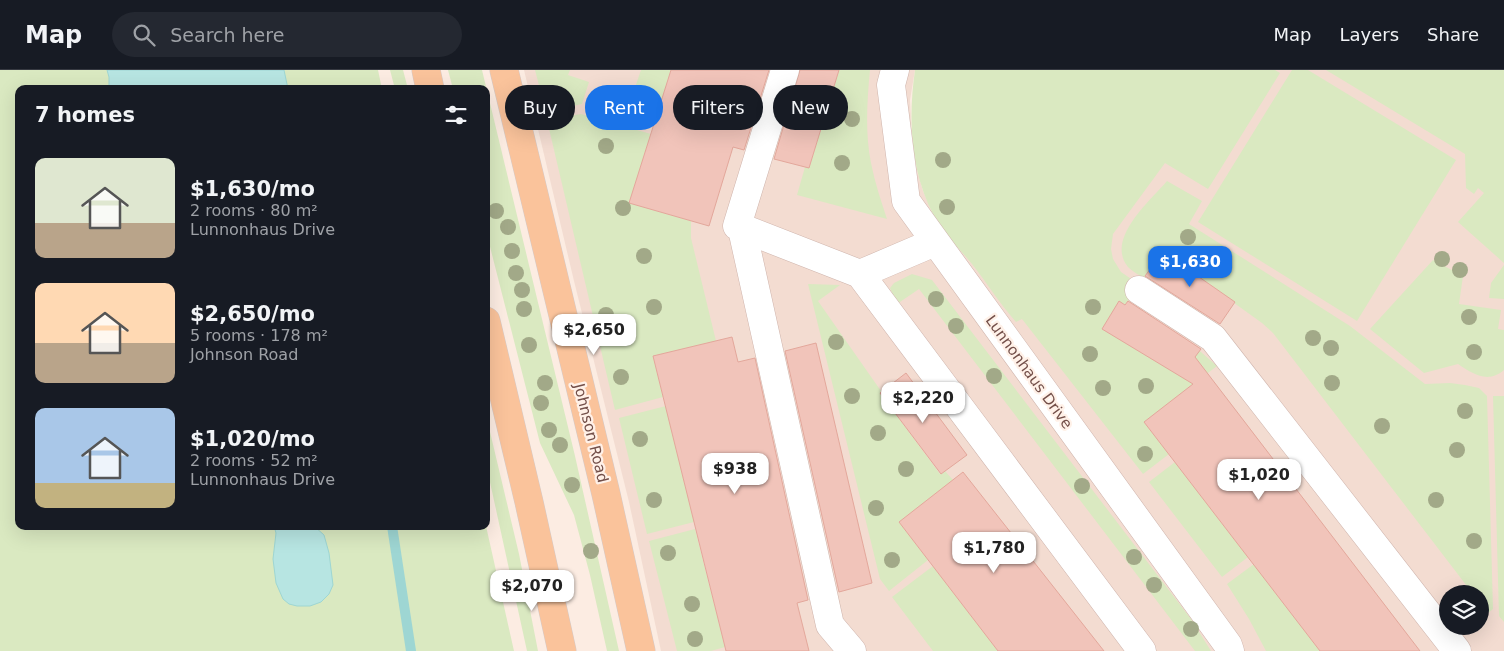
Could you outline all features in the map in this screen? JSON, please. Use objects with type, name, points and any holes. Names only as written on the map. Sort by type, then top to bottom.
[{"type":"main road","points":[[426,70],[429,85]]},
{"type":"main road","name":"Johnson Road","points":[[504,70],[606,494],[641,651]]},
{"type":"main road","points":[[490,338],[562,651]]},
{"type":"street","points":[[785,70],[738,226],[860,274],[1142,651]]},
{"type":"street","name":"Lunnonhaus Drive","points":[[895,70],[891,85],[906,201],[1228,645],[1230,651]]},
{"type":"street","points":[[742,229],[830,625],[852,651]]},
{"type":"street","points":[[860,274],[935,242]]},
{"type":"street","points":[[1139,290],[1213,338],[1457,651]]},
{"type":"shaded area","points":[[524,70],[915,70],[910,100],[912,139],[916,166],[923,191],[934,216],[948,237],[1232,70],[1370,70],[1504,135],[1504,651],[661,651],[629,502],[538,130],[575,130],[575,85],[528,85]]},
{"type":"green space","points":[[0,70],[378,70],[381,85],[15,85],[15,530],[487,530],[514,651],[0,651]]},
{"type":"green space","points":[[390,70],[403,70],[407,85],[394,85]]},
{"type":"green space","points":[[448,70],[482,70],[486,85],[452,85]]},
{"type":"green space","points":[[535,70],[570,70],[568,75],[589,82],[588,85],[585,85],[582,104],[575,106],[575,85],[539,85]]},
{"type":"green space","points":[[641,70],[671,70],[663,95],[663,85],[636,85]]},
{"type":"green space","points":[[839,70],[870,70],[867,117],[869,152],[874,178],[887,219],[797,195],[805,167],[809,168],[821,130],[848,130],[848,85],[834,85]]},
{"type":"green space","points":[[915,70],[1275,70],[1280,73],[1208,189],[1165,163],[1113,234],[1111,249],[1113,259],[1121,272],[1140,285],[1125,305],[1119,302],[1102,329],[1177,374],[1194,346],[1217,366],[1144,422],[1169,454],[1143,474],[1022,319],[1016,322],[1004,308],[934,216],[920,181],[913,144],[912,107]]},
{"type":"green space","points":[[1292,70],[1308,70],[1456,160],[1357,321],[1198,222]]},
{"type":"green space","points":[[1326,70],[1504,70],[1504,263],[1458,222],[1484,193],[1478,188],[1474,194],[1466,188],[1465,154]]},
{"type":"green space","points":[[490,103],[575,456],[619,651],[607,651],[574,515],[540,443],[490,247]]},
{"type":"green space","points":[[575,115],[585,115],[585,130],[637,130],[651,134],[629,203],[691,221],[691,238],[716,341],[653,356],[663,397],[615,410],[549,130],[575,130]]},
{"type":"green space","points":[[1167,181],[1202,201],[1189,224],[1350,326],[1425,384],[1450,383],[1465,385],[1479,388],[1487,396],[1493,609],[1489,612],[1489,585],[1466,585],[1273,333],[1262,323],[1163,252],[1144,278],[1128,267],[1122,256],[1122,245],[1132,221]]},
{"type":"green space","points":[[1433,260],[1463,276],[1459,304],[1501,310],[1498,329],[1504,330],[1504,370],[1498,374],[1486,377],[1481,376],[1458,364],[1424,373],[1370,329]]},
{"type":"green space","points":[[1504,265],[1504,299],[1489,298],[1491,283]]},
{"type":"green space","points":[[912,274],[932,280],[1191,619],[1211,651],[1195,651],[919,289],[897,304],[890,288],[894,283]]},
{"type":"green space","points":[[808,284],[840,285],[818,301],[881,391],[880,393],[940,474],[945,471],[953,480],[899,522],[928,560],[889,591],[880,579]]},
{"type":"green space","points":[[1493,396],[1504,396],[1504,622],[1499,616]]},
{"type":"green space","points":[[666,406],[694,522],[647,534],[619,418]]},
{"type":"green space","points":[[490,432],[519,554],[538,651],[527,651],[490,482]]},
{"type":"green space","points":[[1175,462],[1248,557],[1222,577],[1149,482]]},
{"type":"green space","points":[[695,529],[725,647],[711,651],[677,651],[649,541]]},
{"type":"green space","points":[[1254,564],[1320,651],[1266,651],[1227,584]]},
{"type":"green space","points":[[933,566],[998,651],[933,651],[892,597]]},
{"type":"water","points":[[107,70],[284,70],[287,85],[109,85]]},
{"type":"water","points":[[275,530],[318,530],[324,535],[329,553],[333,585],[329,594],[321,602],[310,606],[297,606],[289,604],[283,599],[276,583],[273,559]]},
{"type":"building","points":[[671,70],[769,70],[763,89],[763,85],[673,85],[673,130],[750,130],[744,150],[733,147],[709,226],[629,203],[652,130],[663,130],[663,95]]},
{"type":"building","points":[[800,70],[839,70],[834,85],[796,85]]},
{"type":"building","points":[[782,130],[821,130],[809,168],[774,159]]},
{"type":"building","points":[[1163,252],[1235,302],[1220,324],[1145,276]]},
{"type":"building","points":[[1119,301],[1125,305],[1128,301],[1201,349],[1195,357],[1420,651],[1320,651],[1144,422],[1193,384],[1102,329]]},
{"type":"building","points":[[732,337],[738,362],[755,358],[808,600],[797,603],[809,651],[726,651],[653,356]]},
{"type":"building","points":[[816,343],[872,583],[839,592],[785,351]]},
{"type":"building","points":[[906,373],[967,455],[941,474],[880,393]]},
{"type":"building","points":[[963,472],[1104,651],[998,651],[899,522]]},
{"type":"waterway","points":[[393,530],[411,651]]}]
